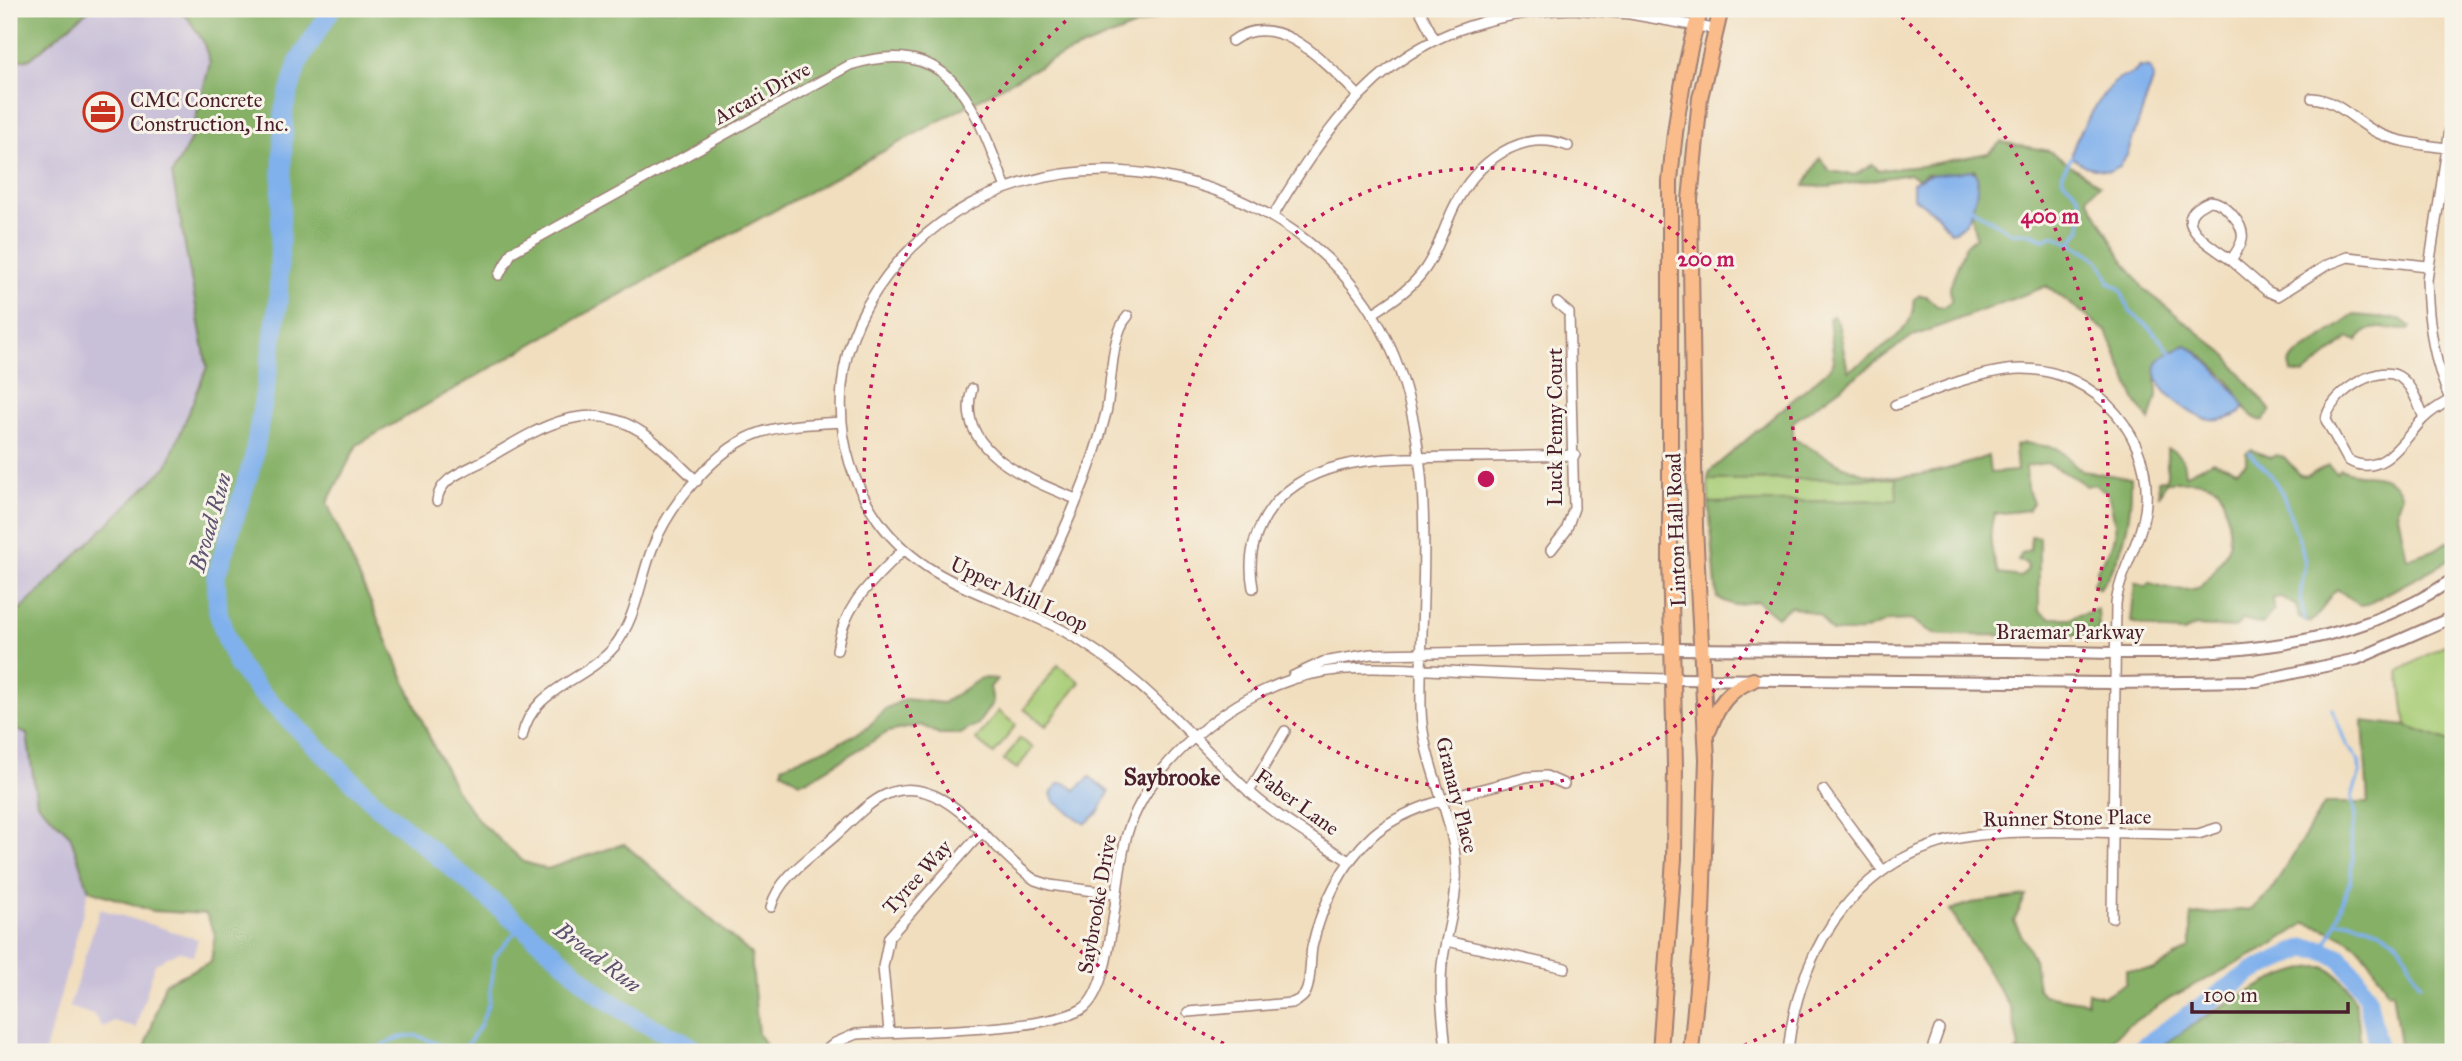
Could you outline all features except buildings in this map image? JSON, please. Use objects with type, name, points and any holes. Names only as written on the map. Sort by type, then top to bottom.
[{"type":"main road","name":"Linton Hall Road","points":[[1660,1052],[1674,859],[1670,181],[1675,125],[1701,9]]},
{"type":"main road","name":"Linton Hall Road","points":[[1691,1052],[1701,944],[1706,738],[1695,527],[1690,201],[1700,98],[1714,29],[1721,9]]},
{"type":"main road","points":[[1706,738],[1723,700],[1734,689],[1753,680]]},
{"type":"street","points":[[1419,9],[1435,40]]},
{"type":"street","points":[[1273,216],[1322,138],[1358,95],[1387,70],[1435,40],[1487,20],[1551,9],[1620,13],[1714,29]]},
{"type":"street","points":[[1233,41],[1242,34],[1261,29],[1282,35],[1320,59],[1358,95]]},
{"type":"street","name":"Arcari Drive","points":[[499,275],[512,252],[850,65],[873,58],[899,57],[925,62],[948,76],[964,92],[1006,188]]},
{"type":"street","points":[[2312,98],[2330,102],[2381,134],[2398,141],[2449,148]]},
{"type":"street","points":[[2424,418],[2404,381],[2386,373],[2367,377],[2333,402],[2326,420],[2348,460],[2370,464],[2390,457],[2424,418],[2452,403],[2430,332],[2427,266],[2449,148],[2453,109]]},
{"type":"street","points":[[1372,314],[1400,295],[1424,270],[1465,188],[1490,161],[1530,140],[1554,141],[1568,146]]},
{"type":"street","name":"Upper Mill Loop","points":[[1196,738],[1145,688],[1093,648],[1026,612],[955,585],[903,550],[875,516],[855,479],[841,422],[841,394],[847,351],[871,297],[926,234],[968,205],[1006,188],[1076,173],[1137,172],[1166,175],[1211,187],[1273,216],[1338,270],[1372,314],[1391,351],[1403,382],[1419,458],[1422,670]]},
{"type":"street","points":[[2231,260],[2242,242],[2241,229],[2223,204],[2210,201],[2194,211],[2191,217],[2192,229],[2198,237],[2231,260],[2267,291],[2278,296],[2327,265],[2348,257],[2427,266]]},
{"type":"street","name":"Luck Penny Court","points":[[1551,550],[1572,519],[1575,455],[1569,313],[1557,303]]},
{"type":"street","points":[[1026,612],[1076,499],[1101,432],[1119,328],[1128,316]]},
{"type":"street","points":[[1895,405],[1984,376],[2022,369],[2043,371],[2075,381],[2113,409],[2137,447],[2143,465],[2146,503],[2137,539],[2118,588],[2114,683],[2112,918]]},
{"type":"street","points":[[972,389],[970,415],[991,452],[1030,480],[1076,499]]},
{"type":"street","points":[[437,501],[446,481],[544,426],[588,415],[618,421],[642,432],[697,481]]},
{"type":"street","points":[[522,737],[527,718],[541,700],[603,658],[623,634],[638,602],[658,536],[669,515],[729,448],[747,438],[780,427],[841,422]]},
{"type":"street","points":[[1253,587],[1250,571],[1253,543],[1269,512],[1292,488],[1337,467],[1419,458],[1575,455]]},
{"type":"street","points":[[836,650],[842,624],[854,601],[903,550]]},
{"type":"street","name":"Braemar Parkway","points":[[1672,649],[2221,652],[2292,644],[2370,622],[2453,579]]},
{"type":"street","points":[[1674,679],[2229,683],[2291,676],[2357,659],[2453,617]]},
{"type":"street","name":"Saybrooke Drive","points":[[824,1052],[845,1037],[1052,1020],[1082,1009],[1093,999],[1102,981],[1123,848],[1138,807],[1160,775],[1196,738],[1234,709],[1305,669],[1341,657],[1423,652],[1672,649]]},
{"type":"street","name":"Saybrooke Drive","points":[[1278,685],[1338,670],[1422,670],[1674,679]]},
{"type":"street","name":"Granary Place","points":[[1422,670],[1424,739],[1444,802],[1456,867],[1455,897],[1441,992],[1446,1052]]},
{"type":"street","points":[[1249,792],[1285,731]]},
{"type":"street","name":"Faber Lane","points":[[1196,738],[1249,792],[1350,862]]},
{"type":"street","points":[[1188,1012],[1292,1003],[1304,996],[1319,924],[1350,862],[1385,825],[1414,811],[1535,776],[1546,776],[1564,784]]},
{"type":"street","points":[[771,906],[785,881],[886,794],[909,788],[936,794],[1035,880],[1050,886],[1115,894]]},
{"type":"street","points":[[1823,790],[1883,871]]},
{"type":"street","name":"Runner Stone Place","points":[[1788,1052],[1798,993],[1814,952],[1850,900],[1883,871],[1931,846],[1978,835],[2198,834],[2217,828]]},
{"type":"street","name":"Tyree Way","points":[[890,1032],[883,967],[889,937],[981,833]]},
{"type":"street","points":[[1447,941],[1565,968]]},
{"type":"street","points":[[1931,1052],[1939,1029]]},
{"type":"shaded area","points":[[90,9],[175,9],[188,18],[203,41],[210,63],[190,141],[172,174],[207,367],[167,466],[9,621],[9,61],[30,59]]},
{"type":"shaded area","points":[[9,727],[27,734],[37,803],[70,835],[89,890],[45,1052],[9,1052]]},
{"type":"shaded area","points":[[100,909],[198,939],[193,956],[179,951],[155,964],[136,1028],[114,1021],[103,1028],[94,1015],[69,1007]]},
{"type":"green space","points":[[9,9],[90,9],[30,59],[10,61]]},
{"type":"green space","points":[[175,9],[1178,9],[1051,60],[588,312],[357,445],[327,503],[432,743],[456,790],[480,822],[524,862],[547,869],[624,844],[751,954],[758,1034],[770,1052],[144,1052],[165,983],[211,962],[215,934],[206,914],[152,911],[89,890],[70,835],[37,803],[27,734],[9,727],[9,621],[167,466],[207,367],[172,174],[190,141],[210,63],[203,41],[188,18]]},
{"type":"green space","points":[[2001,142],[2049,151],[2100,185],[2087,197],[2121,257],[2144,289],[2224,353],[2271,411],[2262,421],[2256,419],[2246,409],[2227,379],[2208,360],[2187,345],[2162,357],[2156,366],[2157,396],[2150,421],[2136,402],[2107,332],[2047,286],[1911,337],[1793,422],[1793,438],[1848,468],[1880,476],[1928,473],[1988,456],[1990,473],[2017,471],[2015,446],[2025,443],[2057,448],[2082,471],[2131,478],[2125,537],[2115,564],[2099,589],[2093,584],[2098,575],[2097,569],[2114,540],[2115,526],[2108,493],[2095,484],[2086,486],[2047,463],[2026,466],[2027,488],[2033,503],[2028,510],[1994,514],[1992,521],[1991,544],[1999,574],[2021,577],[2028,569],[2026,563],[2018,561],[2022,553],[2030,550],[2031,536],[2039,537],[2039,611],[2050,618],[2070,618],[2098,609],[2099,629],[2092,636],[1940,635],[1927,631],[1913,620],[1889,621],[1860,632],[1832,632],[1819,615],[1791,606],[1777,617],[1757,601],[1733,605],[1717,598],[1709,503],[1897,500],[1896,478],[1708,480],[1709,472],[1830,368],[1834,361],[1829,318],[1833,316],[1838,323],[1848,371],[1901,332],[1914,311],[1914,299],[1920,295],[1926,296],[1937,306],[1945,307],[1951,301],[1950,287],[1965,246],[1976,237],[1970,211],[1978,182],[1975,170],[1955,175],[1926,174],[1919,179],[1910,174],[1828,187],[1804,186],[1820,158],[1830,171],[1855,175],[1873,164],[1878,170],[1921,166],[1988,153]]},
{"type":"green space","points":[[2354,315],[2400,319],[2411,327],[2409,330],[2380,328],[2367,331],[2357,341],[2349,338],[2304,374],[2291,372],[2289,363],[2294,357]]},
{"type":"green space","points":[[2167,449],[2176,452],[2181,458],[2185,475],[2213,461],[2237,470],[2246,463],[2246,453],[2252,450],[2272,458],[2276,455],[2284,457],[2300,475],[2307,476],[2329,465],[2336,473],[2340,469],[2383,478],[2397,487],[2402,495],[2397,509],[2407,559],[2433,550],[2453,539],[2453,558],[2368,604],[2359,605],[2337,589],[2311,622],[2299,618],[2296,606],[2281,597],[2273,598],[2274,609],[2262,624],[2243,619],[2235,628],[2195,626],[2184,632],[2164,631],[2131,622],[2135,582],[2146,587],[2150,583],[2174,589],[2198,588],[2216,568],[2229,544],[2227,514],[2217,487],[2198,481],[2171,482],[2165,483],[2159,496],[2158,480],[2167,480]]},
{"type":"green space","points":[[1897,478],[1897,500],[1709,503],[1708,480]]},
{"type":"green space","points":[[2453,640],[2453,744],[2406,726],[2399,671]]},
{"type":"green space","points":[[1058,665],[1080,682],[1046,726],[1024,709]]},
{"type":"green space","points":[[981,678],[997,679],[990,687],[993,702],[978,724],[960,734],[939,734],[921,725],[888,732],[808,780],[799,782],[782,771],[782,766],[837,744],[867,728],[885,709],[905,699],[943,703]]},
{"type":"green space","points":[[998,711],[1016,725],[994,754],[976,740]]},
{"type":"green space","points":[[2363,721],[2406,726],[2453,743],[2453,1052],[2401,1052],[2392,991],[2388,993],[2365,954],[2337,934],[2306,923],[2267,948],[2171,997],[2126,1027],[2098,1052],[2016,1052],[2019,1048],[2011,1009],[1950,910],[1971,903],[2026,896],[2014,921],[2034,959],[2038,989],[2043,995],[2087,1002],[2088,992],[2104,996],[2126,983],[2126,970],[2154,970],[2191,947],[2191,915],[2251,909],[2269,894],[2325,803],[2368,803]]},
{"type":"green space","points":[[1020,738],[1033,748],[1017,769],[1004,760]]},
{"type":"green space","points":[[2324,967],[2336,974],[2351,992],[2359,1027],[2360,1052],[2155,1052],[2212,1012],[2261,985],[2306,969]]},
{"type":"water","points":[[2139,67],[2150,68],[2154,77],[2127,155],[2120,166],[2109,171],[2085,166],[2072,157],[2082,129],[2111,87]]},
{"type":"water","points":[[1970,170],[1977,174],[1977,190],[1972,209],[1963,224],[1950,232],[1938,216],[1913,197],[1913,183],[1932,175]]},
{"type":"water","points":[[2187,345],[2228,384],[2244,407],[2241,413],[2218,420],[2201,418],[2180,405],[2161,386],[2156,375],[2156,366],[2162,357]]},
{"type":"water","points":[[1090,777],[1109,792],[1099,812],[1085,824],[1054,801],[1051,794],[1059,783],[1065,783],[1075,790]]},
{"type":"waterway","name":"Broad Run","points":[[331,9],[298,63],[284,109],[278,303],[271,355],[253,461],[216,576],[218,612],[228,643],[239,667],[258,690],[378,806],[561,959],[597,993],[640,1021],[682,1041],[697,1052]]},
{"type":"waterway","points":[[2071,243],[2081,228],[2081,203],[2076,192],[2063,180],[2062,173],[2072,157]]},
{"type":"waterway","points":[[1971,208],[2012,233],[2028,233],[2044,239],[2053,235],[2095,258],[2106,272],[2109,282],[2121,290],[2129,311],[2151,329],[2171,353]]},
{"type":"waterway","points":[[2250,453],[2270,474],[2282,493],[2301,545],[2305,563],[2300,597],[2305,620]]},
{"type":"waterway","points":[[2322,950],[2333,931],[2350,880],[2353,857],[2351,836],[2355,818],[2352,796],[2360,773],[2359,762],[2346,744],[2332,709]]},
{"type":"waterway","points":[[2337,922],[2361,924],[2394,939],[2405,952],[2420,984]]},
{"type":"waterway","points":[[376,1052],[389,1041],[410,1036],[421,1037],[450,1048],[468,1044],[480,1026],[489,1002],[495,956],[521,925]]},
{"type":"waterway","name":"Broad Run","points":[[2136,1052],[2251,972],[2305,948],[2322,950],[2340,958],[2355,976],[2367,997],[2379,1052]]},
{"type":"place","name":"CMC Concrete Construction, Inc.","points":[[103,112]]},
{"type":"district","name":"Saybrooke","points":[[1172,777]]}]
